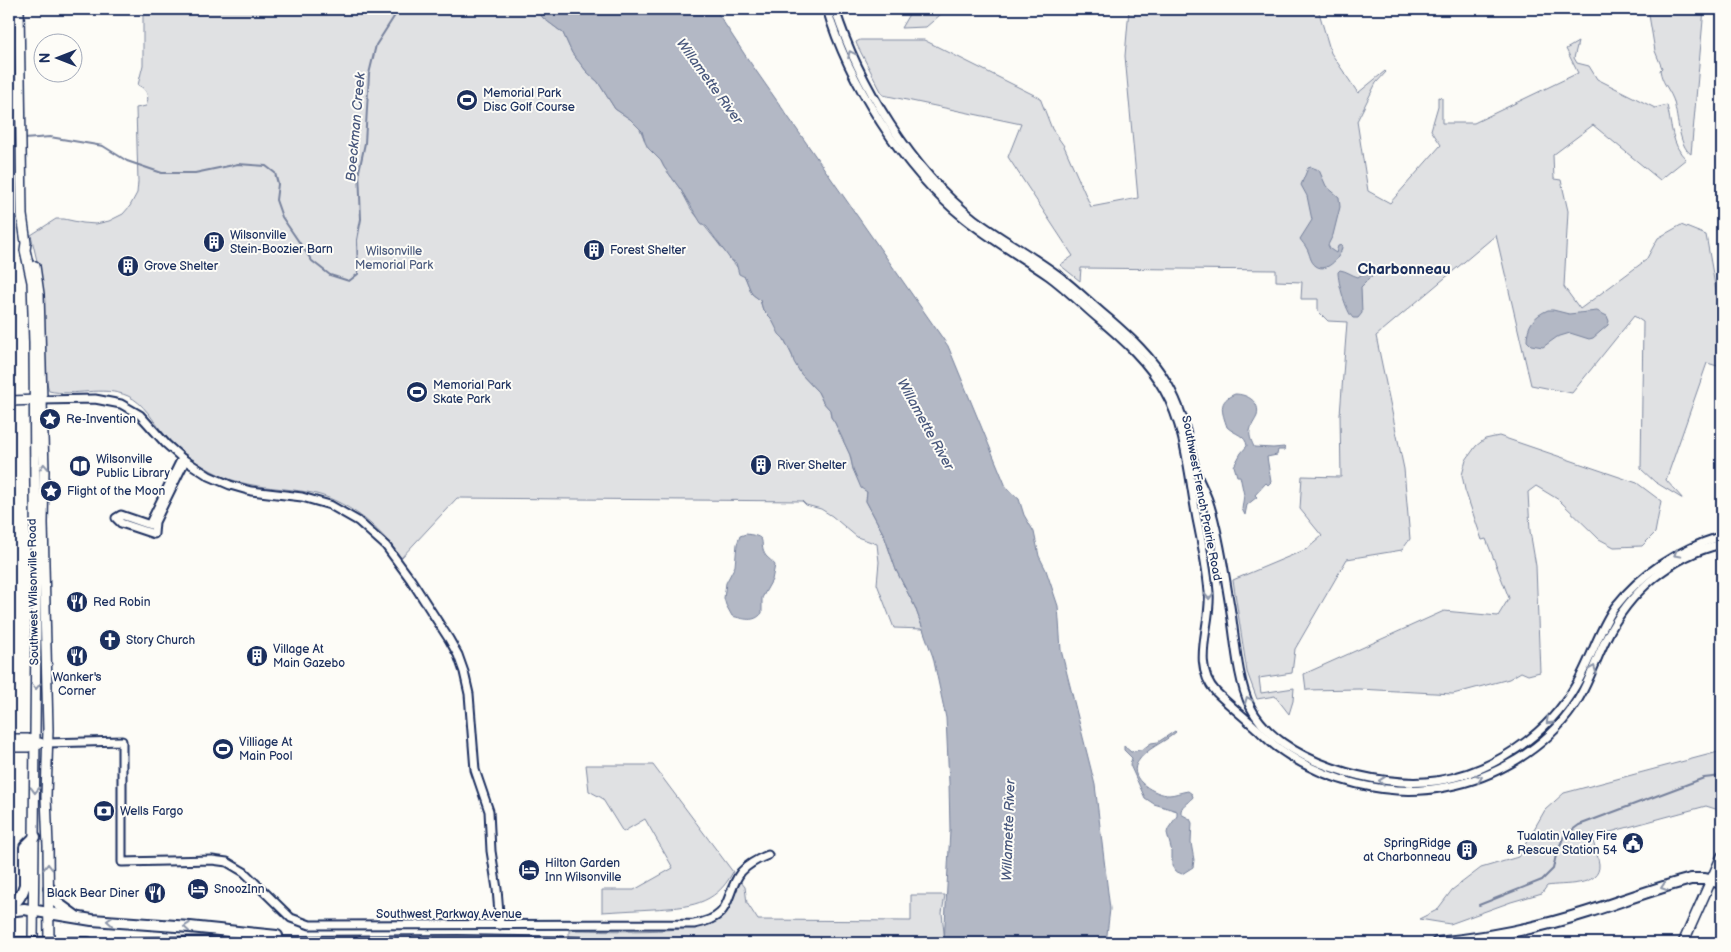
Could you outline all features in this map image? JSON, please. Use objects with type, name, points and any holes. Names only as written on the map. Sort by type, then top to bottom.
[{"type":"highway","points":[[9,909],[23,891],[25,885],[26,847],[35,837]]},
{"type":"highway","points":[[1437,943],[1479,938],[1525,929],[1578,915],[1698,878],[1722,883]]},
{"type":"highway","points":[[49,888],[57,903],[78,918]]},
{"type":"highway","points":[[9,909],[33,910],[78,918],[190,927],[322,941]]},
{"type":"highway","points":[[134,943],[322,941],[590,943]]},
{"type":"highway","points":[[9,943],[88,943]]},
{"type":"main road","name":"Southwest Wilsonville Road","points":[[19,9],[22,205],[25,250],[30,272],[33,303],[44,471],[43,525],[49,943]]},
{"type":"main road","name":"Southwest Wilsonville Road","points":[[33,943],[38,400]]},
{"type":"main road","points":[[9,401],[38,400]]},
{"type":"main road","points":[[9,739],[28,739],[36,743]]},
{"type":"main road","points":[[9,747],[47,743]]},
{"type":"main road","points":[[1682,943],[1722,856]]},
{"type":"street","name":"Southwest French Prairie Road","points":[[827,9],[842,51],[877,116],[923,178],[965,219],[1077,298],[1120,337],[1154,374],[1176,416],[1206,571],[1210,596],[1203,668],[1216,691],[1277,747],[1321,772],[1342,780],[1360,785],[1404,791],[1446,787],[1470,781],[1498,770],[1539,743],[1562,721],[1574,706],[1615,623],[1638,592],[1652,580],[1690,555],[1722,544]]},
{"type":"street","name":"Southwest French Prairie Road","points":[[835,9],[850,50],[885,115],[899,137],[932,179],[973,218],[1057,274],[1083,295],[1146,353],[1163,377],[1183,416],[1196,471],[1210,505],[1246,696],[1263,724],[1281,741],[1320,763],[1342,772],[1390,782],[1445,779],[1488,765],[1509,754],[1530,738],[1560,709],[1577,684],[1604,625],[1615,608],[1633,587],[1668,558],[1689,547],[1722,536]]},
{"type":"street","points":[[38,400],[95,399],[121,404],[140,415],[166,444],[202,472],[230,485],[259,493],[308,498],[330,506],[358,520],[378,538],[411,580],[454,647],[467,682],[475,770],[485,794],[489,811],[491,851],[500,925]]},
{"type":"street","points":[[183,459],[183,465],[155,522],[154,534],[121,523],[116,518],[121,515],[150,525],[183,459]]},
{"type":"street","name":"Southwest Parkway Avenue","points":[[47,743],[122,741],[122,862],[212,860],[228,862],[244,872],[290,918],[307,924],[324,926],[688,924],[704,922],[715,917],[725,907],[738,877],[746,867],[768,855]]},
{"type":"green space","name":"Wilsonville Memorial Park","points":[[143,9],[537,9],[543,18],[563,33],[572,53],[587,72],[598,82],[615,109],[630,119],[640,129],[648,148],[661,161],[681,190],[691,209],[745,277],[752,294],[760,300],[763,310],[771,318],[784,339],[801,374],[818,392],[830,410],[831,417],[850,455],[853,469],[859,482],[867,492],[866,501],[884,535],[896,570],[915,607],[923,629],[894,628],[877,584],[879,562],[877,544],[857,537],[832,516],[821,509],[806,505],[802,501],[457,498],[401,558],[383,535],[372,525],[335,500],[307,492],[247,484],[224,477],[205,467],[174,445],[144,408],[128,396],[109,391],[68,393],[49,391],[43,367],[40,274],[31,235],[56,219],[96,224],[109,221],[123,214],[137,193],[136,108],[146,106],[148,99],[146,91],[138,85],[143,65]]},
{"type":"green space","points":[[912,9],[947,9],[926,27],[901,28]]},
{"type":"green space","points":[[1129,9],[1318,9],[1331,53],[1358,93],[1386,72],[1376,83],[1357,121],[1368,191],[1390,203],[1441,145],[1431,130],[1438,106],[1438,97],[1442,98],[1442,123],[1474,123],[1578,73],[1566,49],[1578,42],[1574,58],[1577,63],[1589,66],[1597,79],[1655,108],[1667,105],[1675,141],[1681,154],[1686,159],[1660,180],[1593,125],[1553,155],[1554,179],[1561,180],[1568,211],[1564,287],[1580,309],[1646,260],[1658,238],[1681,225],[1706,235],[1721,319],[1718,339],[1721,367],[1707,363],[1666,480],[1683,499],[1655,482],[1641,469],[1643,322],[1634,316],[1572,393],[1531,385],[1496,235],[1376,336],[1404,469],[1410,539],[1402,550],[1347,559],[1295,649],[1292,673],[1259,678],[1261,693],[1294,688],[1289,714],[1275,696],[1257,699],[1247,672],[1233,580],[1307,549],[1322,536],[1300,509],[1302,476],[1341,477],[1340,415],[1347,322],[1328,321],[1318,311],[1318,299],[1301,299],[1302,282],[1276,281],[1276,270],[1081,268],[1080,281],[1060,265],[1073,256],[1008,157],[1021,124],[883,95],[856,42],[860,40],[924,40],[1040,98],[1052,129],[1064,146],[1091,207],[1138,198],[1125,56]]},
{"type":"green space","points":[[1648,9],[1704,9],[1691,154],[1683,144],[1675,105],[1661,74],[1660,70],[1662,68],[1655,51]]},
{"type":"green space","points":[[9,134],[14,134],[13,187],[9,189]]},
{"type":"green space","points":[[1499,436],[1637,483],[1661,501],[1655,533],[1642,546],[1614,547],[1599,539],[1559,500],[1536,486],[1528,492],[1530,531],[1536,566],[1540,672],[1528,675],[1521,672],[1509,679],[1453,694],[1359,689],[1306,690],[1304,674],[1444,611],[1498,616],[1509,598],[1486,539],[1482,540],[1465,490],[1462,475],[1466,460],[1476,446],[1485,439]]},
{"type":"green space","points":[[1722,751],[1722,811],[1706,806],[1592,837],[1599,864],[1598,872],[1587,881],[1547,886],[1542,893],[1450,924],[1419,919],[1437,910],[1452,890],[1481,868],[1518,857],[1545,810],[1564,793]]},
{"type":"green space","points":[[586,765],[653,765],[733,872],[718,892],[699,902],[678,907],[602,912],[602,890],[634,890],[673,868],[645,819],[623,832],[602,798],[589,791]]},
{"type":"green space","points":[[741,882],[745,887],[747,903],[758,920],[911,921],[911,895],[945,895],[942,913],[945,943],[694,943],[569,936],[569,930],[646,931],[706,925],[717,920],[726,912]]},
{"type":"water","name":"Willamette River","points":[[537,9],[715,9],[948,346],[1007,489],[1019,499],[1024,515],[1034,532],[1039,556],[1046,570],[1058,606],[1061,650],[1095,785],[1110,909],[1106,943],[944,943],[950,830],[946,718],[933,657],[915,607],[896,570],[884,535],[866,501],[867,492],[861,488],[853,469],[850,455],[831,417],[830,410],[818,392],[801,374],[784,339],[779,334],[771,318],[763,310],[760,300],[752,294],[745,277],[739,274],[736,263],[730,259],[707,227],[701,223],[661,161],[648,148],[642,131],[630,119],[615,109],[598,82],[587,72],[572,53],[563,33],[543,18]]},
{"type":"water","points":[[1311,167],[1319,170],[1326,186],[1339,197],[1340,207],[1333,235],[1328,245],[1336,253],[1338,246],[1342,245],[1342,249],[1334,262],[1325,268],[1320,268],[1314,264],[1300,239],[1312,220],[1307,196],[1301,185],[1308,168]]},
{"type":"water","points":[[1369,269],[1372,276],[1361,287],[1362,313],[1358,318],[1353,318],[1343,296],[1338,272],[1340,270],[1358,277]]},
{"type":"water","points":[[1548,310],[1569,314],[1597,311],[1607,316],[1609,321],[1608,325],[1593,338],[1589,339],[1570,333],[1557,337],[1543,347],[1531,345],[1527,341],[1528,330],[1535,318]]},
{"type":"water","points":[[1235,394],[1248,397],[1257,407],[1257,416],[1250,433],[1254,447],[1285,448],[1284,450],[1278,450],[1277,455],[1267,457],[1271,482],[1268,485],[1266,483],[1255,495],[1257,497],[1247,505],[1245,515],[1242,509],[1244,495],[1240,476],[1237,476],[1234,466],[1247,446],[1242,437],[1227,427],[1222,408],[1225,400]]},
{"type":"water","points":[[746,534],[754,535],[761,539],[766,556],[775,565],[772,580],[762,598],[762,613],[752,619],[732,616],[724,598],[726,583],[735,566],[737,544],[740,536]]},
{"type":"water","points":[[1175,731],[1171,736],[1145,753],[1135,769],[1140,781],[1157,792],[1169,795],[1188,791],[1192,794],[1193,797],[1183,807],[1181,814],[1190,819],[1192,823],[1191,843],[1194,860],[1193,867],[1182,874],[1175,871],[1172,866],[1172,852],[1167,833],[1177,816],[1177,811],[1154,804],[1145,798],[1130,765],[1132,758],[1124,750],[1124,746],[1131,752],[1143,749]]},
{"type":"waterway","name":"Boeckman Creek","points":[[24,139],[50,137],[103,146],[127,161],[162,173],[195,173],[238,164],[266,166],[275,173],[278,184],[276,200],[282,217],[312,261],[330,275],[349,281],[358,274],[357,240],[361,219],[359,171],[365,143],[369,74],[376,45],[399,9]]},
{"type":"waterway","name":"Boeckman Creek","points":[[9,141],[19,140]]},
{"type":"waterway","points":[[1479,905],[1542,880],[1553,869],[1556,855],[1564,836],[1579,825],[1704,778],[1722,776]]},
{"type":"place","name":"Memorial Park Disc Golf Course","points":[[467,100]]},
{"type":"place","name":"Wilsonville Stein-Boozier Barn","points":[[214,242]]},
{"type":"place","name":"Forest Shelter","points":[[594,250]]},
{"type":"place","name":"Grove Shelter","points":[[128,266]]},
{"type":"place","name":"Memorial Park Skate Park","points":[[417,392]]},
{"type":"place","name":"Re-Invention","points":[[50,419]]},
{"type":"place","name":"River Shelter","points":[[761,465]]},
{"type":"place","name":"Wilsonville Public Library","points":[[80,466]]},
{"type":"place","name":"Flight of the Moon","points":[[51,491]]},
{"type":"place","name":"Red Robin","points":[[77,602]]},
{"type":"place","name":"Story Church","points":[[110,640]]},
{"type":"place","name":"Wanker's Corner","points":[[77,656]]},
{"type":"place","name":"Village At Main Gazebo","points":[[257,656]]},
{"type":"place","name":"Villiage At Main Pool","points":[[223,749]]},
{"type":"place","name":"Wells Fargo","points":[[104,811]]},
{"type":"place","name":"Tualatin Valley Fire & Rescue Station 54","points":[[1633,843]]},
{"type":"place","name":"SpringRidge at Charbonneau","points":[[1467,850]]},
{"type":"place","name":"Hilton Garden Inn Wilsonville","points":[[529,870]]},
{"type":"place","name":"SnoozInn","points":[[198,889]]},
{"type":"place","name":"Black Bear Diner","points":[[155,893]]},
{"type":"district","name":"Charbonneau","points":[[1404,269]]}]
